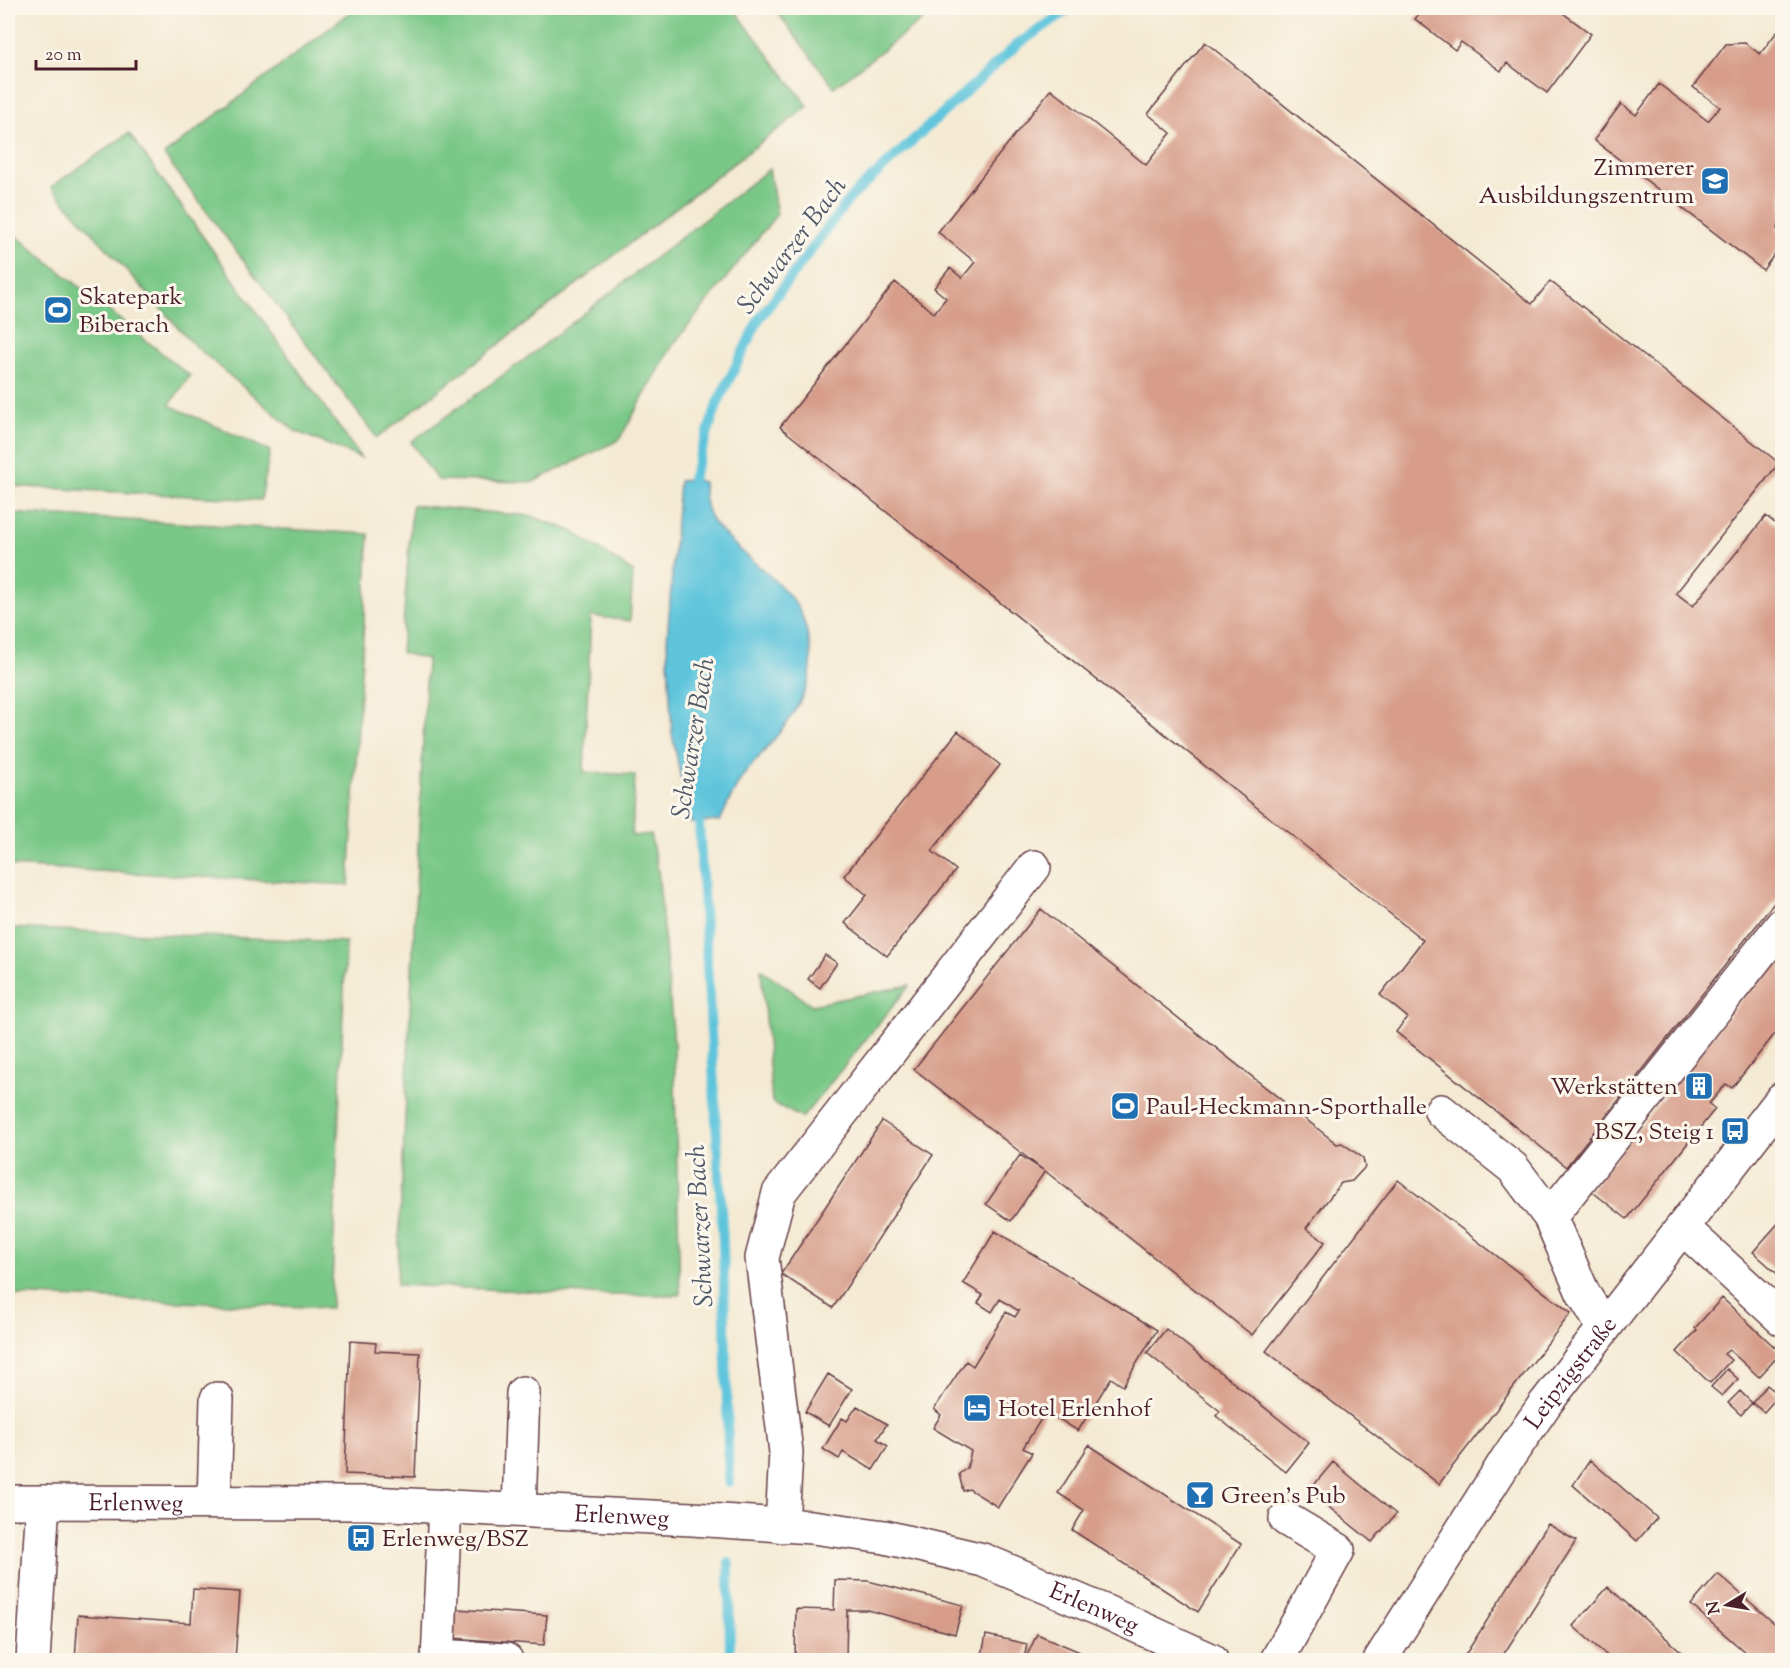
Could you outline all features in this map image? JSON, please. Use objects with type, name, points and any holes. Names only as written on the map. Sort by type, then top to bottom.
[{"type":"street","points":[[782,1526],[786,1452],[762,1258],[779,1193],[1034,867]]},
{"type":"street","points":[[1550,1216],[1782,925]]},
{"type":"street","name":"Leipzigstraße","points":[[1380,1660],[1507,1459],[1545,1404],[1782,1099]]},
{"type":"street","points":[[1441,1111],[1513,1168],[1550,1216],[1583,1293],[1604,1328]]},
{"type":"street","points":[[1683,1228],[1782,1319]]},
{"type":"street","points":[[519,1510],[523,1393]]},
{"type":"street","points":[[214,1502],[218,1399]]},
{"type":"street","name":"Erlenweg","points":[[8,1502],[370,1503],[812,1527],[885,1537],[983,1560],[1211,1660]]},
{"type":"street","points":[[33,1660],[43,1502]]},
{"type":"street","points":[[445,1506],[438,1658],[506,1660]]},
{"type":"street","points":[[1277,1660],[1338,1550],[1286,1519]]},
{"type":"green space","points":[[356,8],[733,8],[808,106],[377,438],[164,155]]},
{"type":"green space","points":[[774,8],[938,8],[834,87]]},
{"type":"green space","points":[[129,133],[361,458],[295,431],[195,346],[51,187]]},
{"type":"green space","points":[[769,169],[777,214],[673,345],[619,440],[533,482],[437,480],[411,442],[532,354]]},
{"type":"green space","name":"Skatepark Biberach","points":[[14,234],[190,376],[169,405],[270,451],[261,500],[8,486],[8,243]]},
{"type":"green space","points":[[412,505],[531,516],[572,531],[633,572],[630,621],[591,616],[584,772],[635,775],[632,836],[650,834],[658,870],[674,1044],[680,1295],[610,1295],[397,1285],[427,659],[401,653]]},
{"type":"green space","points":[[8,513],[369,534],[349,885],[8,866]]},
{"type":"green space","points":[[8,928],[346,942],[331,1308],[8,1295]]},
{"type":"green space","points":[[761,969],[812,1005],[910,985],[802,1118],[772,1102]]},
{"type":"water","points":[[692,479],[703,482],[704,497],[710,517],[716,526],[772,578],[797,606],[809,641],[811,664],[810,675],[802,698],[780,732],[742,777],[720,821],[690,823],[672,734],[667,641],[679,481]]},
{"type":"building","points":[[1423,8],[1559,8],[1591,34],[1547,93],[1507,63],[1501,71],[1461,42],[1455,50],[1415,19]]},
{"type":"building","name":"Zimmerer Ausbildungszentrum","points":[[1782,28],[1782,221],[1777,229],[1782,234],[1782,244],[1763,270],[1594,140],[1621,104],[1636,115],[1659,84],[1708,121],[1720,107],[1693,87],[1726,44],[1745,43],[1760,54]]},
{"type":"building","points":[[1205,42],[1532,304],[1550,281],[1779,463],[1676,593],[1693,606],[1766,516],[1782,529],[1782,893],[1566,1167],[1396,1032],[1407,1017],[1380,995],[1423,940],[780,427],[895,282],[934,313],[946,298],[934,288],[950,268],[962,278],[975,262],[938,232],[1051,89],[1146,165],[1171,133],[1148,114]]},
{"type":"building","points":[[958,731],[1000,765],[932,851],[956,870],[887,956],[845,923],[867,895],[844,876]]},
{"type":"building","name":"Paul-Heckmann-Sporthalle","points":[[1041,909],[1337,1144],[1342,1143],[1363,1158],[1365,1167],[1352,1181],[1341,1183],[1306,1228],[1325,1242],[1252,1335],[1045,1171],[1011,1221],[986,1204],[1020,1155],[1043,1170],[914,1069]]},
{"type":"building","name":"Werkstätten","points":[[1782,948],[1782,1025],[1732,1088],[1726,1084],[1709,1104],[1715,1109],[1627,1219],[1590,1190]]},
{"type":"building","points":[[825,955],[837,963],[820,988],[808,979]]},
{"type":"building","points":[[882,1121],[933,1155],[833,1308],[781,1274]]},
{"type":"building","points":[[1398,1180],[1571,1313],[1439,1484],[1266,1351]]},
{"type":"building","points":[[1782,1219],[1782,1278],[1753,1252]]},
{"type":"building","points":[[995,1231],[1157,1330],[1123,1386],[1111,1378],[1078,1431],[1046,1411],[1023,1448],[1032,1453],[998,1507],[969,1489],[963,1491],[959,1474],[967,1468],[971,1451],[933,1428],[941,1415],[934,1409],[966,1361],[973,1366],[1006,1312],[1015,1317],[1019,1311],[1000,1299],[992,1312],[978,1303],[983,1295],[963,1283]]},
{"type":"building","points":[[1722,1298],[1781,1353],[1759,1377],[1729,1350],[1724,1354],[1731,1360],[1710,1383],[1677,1352]]},
{"type":"building","points":[[1166,1329],[1309,1443],[1286,1472],[1216,1416],[1220,1411],[1147,1353]]},
{"type":"building","points":[[350,1341],[376,1343],[375,1351],[420,1353],[415,1477],[345,1474]]},
{"type":"building","points":[[1727,1369],[1738,1379],[1722,1396],[1711,1387]]},
{"type":"building","points":[[828,1374],[852,1389],[829,1426],[805,1412]]},
{"type":"building","points":[[1767,1385],[1779,1395],[1764,1412],[1752,1403]]},
{"type":"building","points":[[1740,1391],[1752,1403],[1741,1415],[1728,1403]]},
{"type":"building","points":[[857,1406],[887,1424],[877,1439],[888,1446],[873,1470],[843,1452],[839,1459],[823,1449],[842,1418],[847,1421]]},
{"type":"building","points":[[1089,1445],[1241,1544],[1198,1612],[1072,1530],[1084,1510],[1058,1493]]},
{"type":"building","points":[[1590,1460],[1657,1518],[1637,1541],[1573,1485]]},
{"type":"building","points":[[1333,1462],[1396,1514],[1372,1542],[1309,1491]]},
{"type":"building","points":[[1548,1524],[1576,1541],[1500,1660],[1462,1660]]},
{"type":"building","points":[[1718,1574],[1782,1630],[1782,1660],[1754,1660],[1691,1605]]},
{"type":"building","points":[[835,1580],[868,1581],[963,1605],[955,1634],[868,1610],[847,1610],[846,1660],[795,1660],[796,1609],[834,1610]]},
{"type":"building","points":[[1608,1587],[1691,1660],[1612,1660],[1573,1626]]},
{"type":"building","points":[[193,1589],[240,1592],[235,1660],[75,1660],[78,1615],[191,1623]]},
{"type":"building","points":[[456,1609],[547,1615],[544,1645],[453,1638]]},
{"type":"building","points":[[1037,1634],[1099,1660],[1025,1660]]},
{"type":"building","points":[[986,1635],[1027,1644],[1024,1660],[981,1660]]},
{"type":"waterway","name":"Schwarzer Bach","points":[[693,494],[692,479],[718,402],[759,319],[850,198],[1018,44],[1071,8]]},
{"type":"waterway","name":"Schwarzer Bach","points":[[703,810],[699,822],[723,1243],[729,1482]]},
{"type":"waterway","name":"Schwarzer Bach","points":[[729,1563],[730,1660]]},
{"type":"place","name":"Zimmerer Ausbildungszentrum","points":[[1715,181]]},
{"type":"place","name":"Skatepark Biberach","points":[[58,310]]},
{"type":"place","name":"Werkstätten","points":[[1699,1086]]},
{"type":"place","name":"Paul-Heckmann-Sporthalle","points":[[1125,1106]]},
{"type":"place","name":"BSZ, Steig 1","points":[[1735,1131]]},
{"type":"place","name":"Hotel Erlenhof","points":[[977,1408]]},
{"type":"place","name":"Green's Pub","points":[[1200,1495]]},
{"type":"place","name":"Erlenweg/BSZ","points":[[361,1538]]}]
